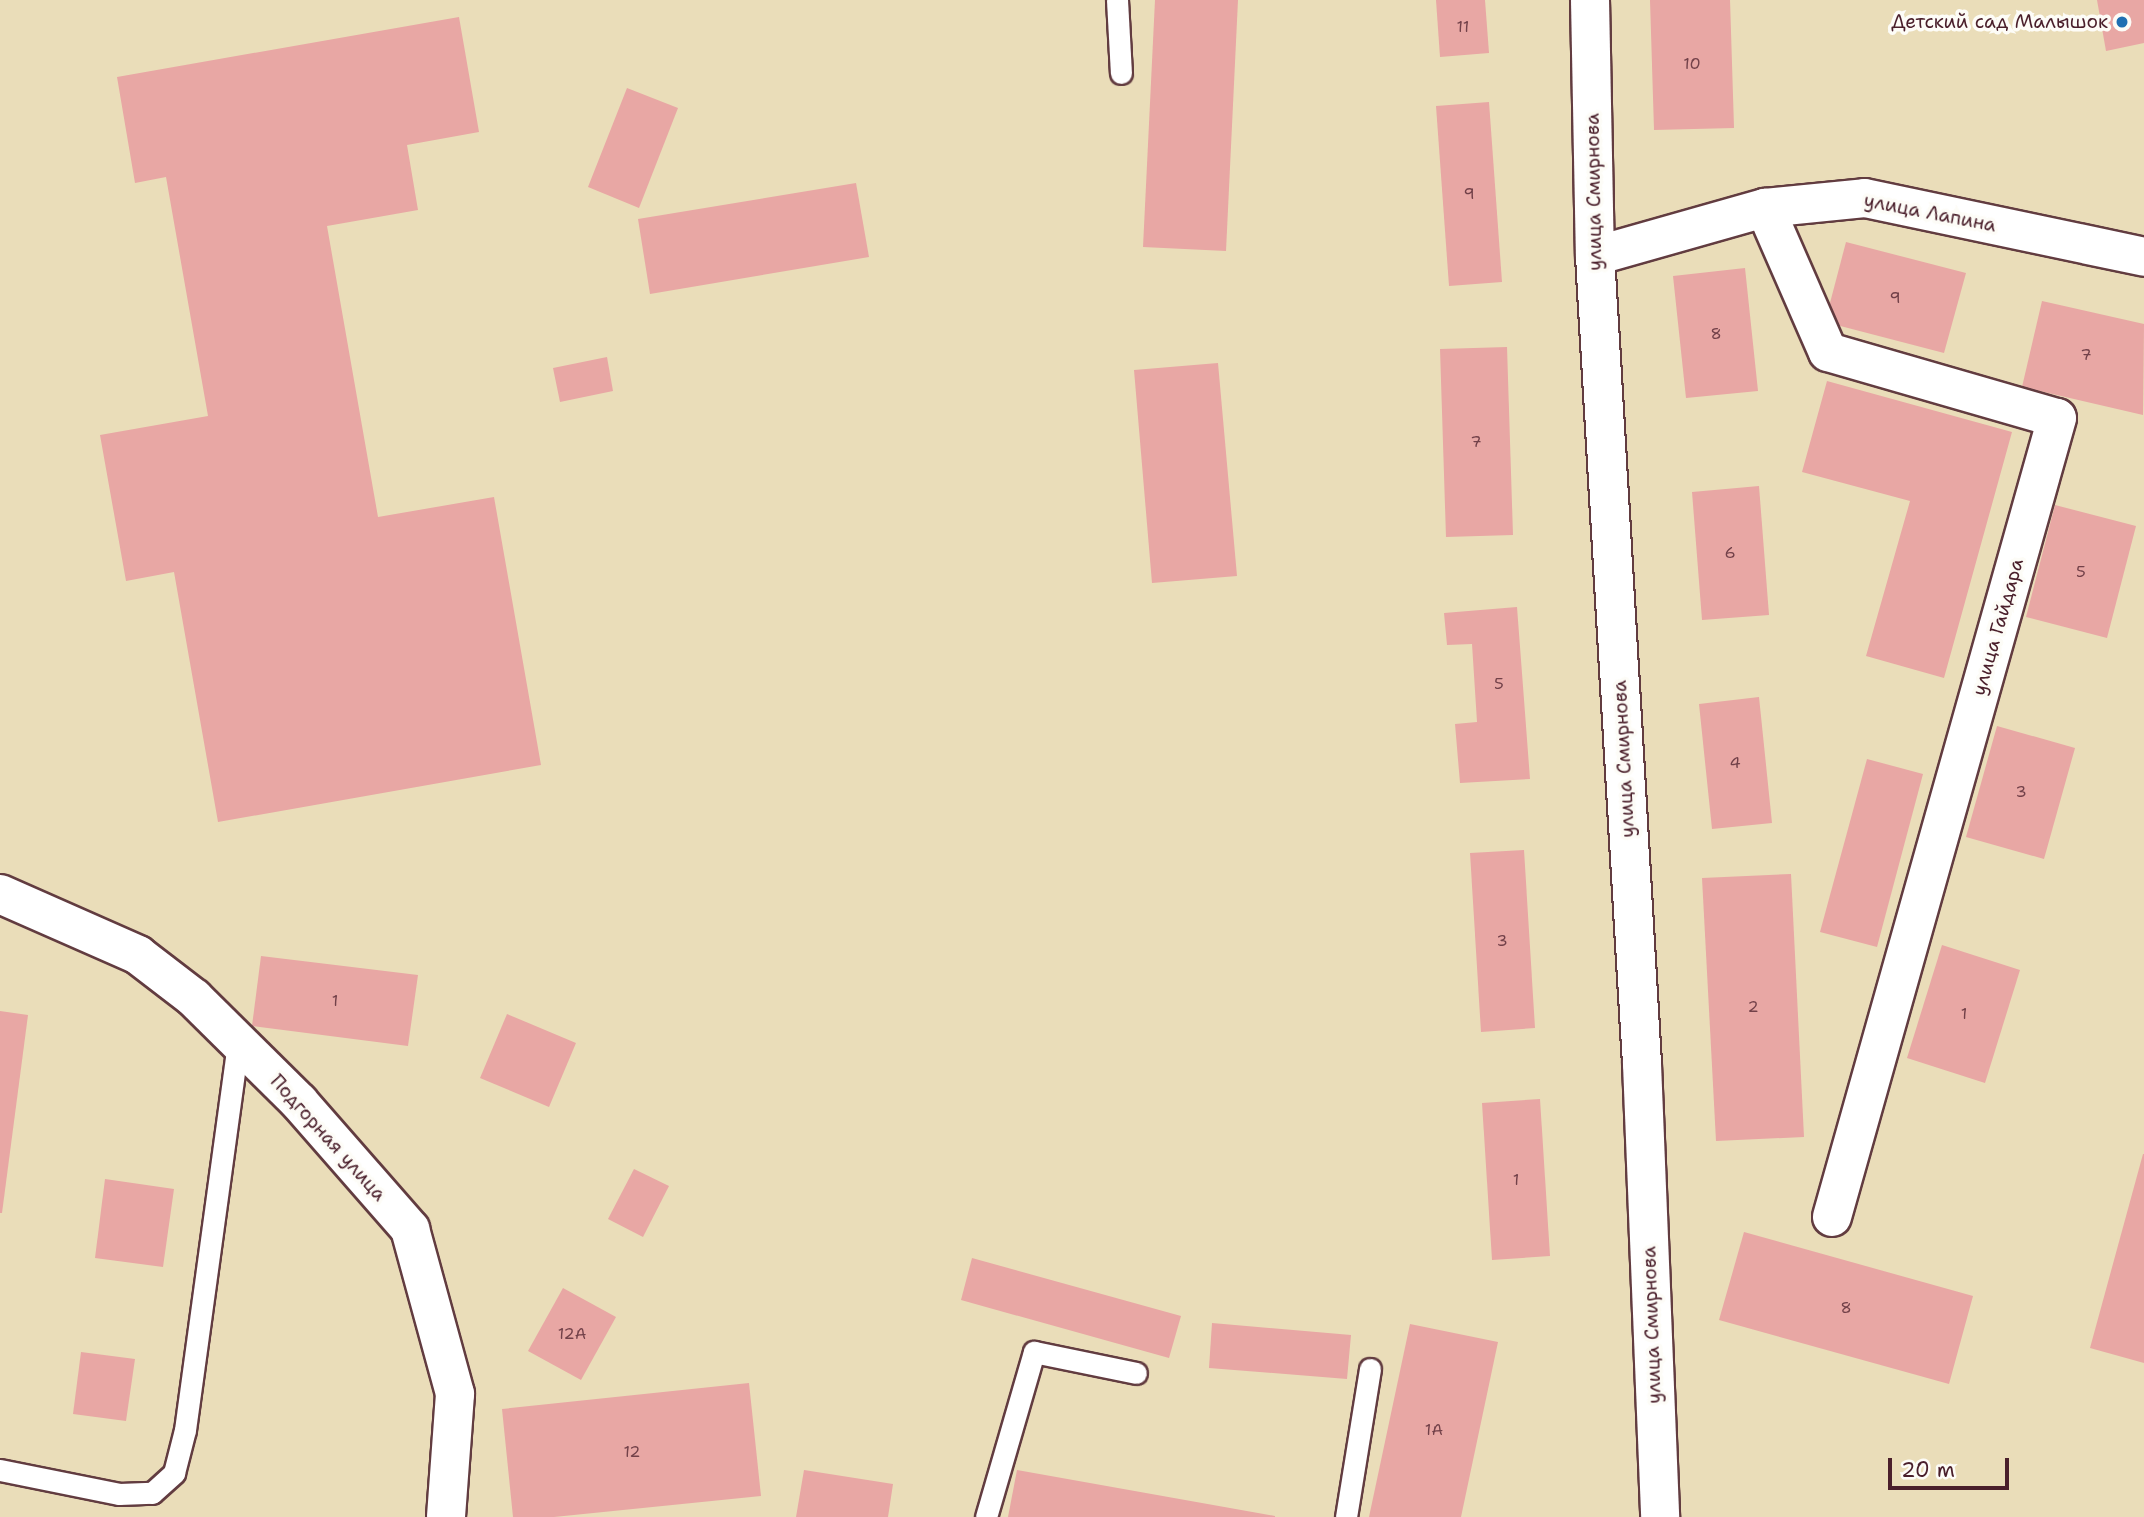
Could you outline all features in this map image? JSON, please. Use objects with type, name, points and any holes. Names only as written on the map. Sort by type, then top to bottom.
[{"type":"street","name":"улица Смирнова","points":[[1590,0],[1595,256],[1642,1064],[1660,1517]]},
{"type":"street","name":"улица Лапина","points":[[1595,256],[1765,208],[1865,198],[2144,257]]},
{"type":"street","name":"улица Гайдара","points":[[1765,208],[1828,352],[2057,418],[1832,1217]]},
{"type":"street","name":"Подгорная улица","points":[[0,894],[138,955],[194,998],[299,1102],[410,1229],[455,1394],[446,1517]]},
{"type":"lane","points":[[1117,0],[1121,73]]},
{"type":"lane","points":[[0,1470],[119,1494],[152,1493],[174,1473],[186,1430],[238,1042]]},
{"type":"lane","points":[[986,1517],[1034,1352],[1136,1373]]},
{"type":"lane","points":[[1346,1517],[1370,1369]]},
{"type":"building","points":[[1155,0],[1238,0],[1226,251],[1143,247]]},
{"type":"building","points":[[1436,0],[1485,0],[1489,53],[1440,57]]},
{"type":"building","points":[[1650,0],[1730,0],[1734,128],[1654,130]]},
{"type":"building","name":"Детский сад Малышок","points":[[2097,0],[2144,0],[2144,43],[2106,51]]},
{"type":"building","points":[[459,17],[479,132],[407,145],[418,210],[327,226],[378,517],[494,497],[541,765],[218,822],[174,572],[126,581],[100,435],[208,416],[166,177],[135,183],[117,77]]},
{"type":"building","points":[[627,88],[678,108],[639,208],[588,187]]},
{"type":"building","points":[[1489,102],[1502,282],[1449,286],[1436,106]]},
{"type":"building","points":[[856,183],[869,257],[650,294],[638,219]]},
{"type":"building","points":[[1846,242],[1966,273],[1944,353],[1825,322]]},
{"type":"building","points":[[1745,268],[1758,391],[1686,398],[1673,276]]},
{"type":"building","points":[[2042,301],[2144,324],[2143,415],[2022,387]]},
{"type":"building","points":[[1507,347],[1513,535],[1446,537],[1440,349]]},
{"type":"building","points":[[607,357],[613,391],[560,402],[553,368]]},
{"type":"building","points":[[1218,363],[1237,576],[1152,583],[1134,370]]},
{"type":"building","points":[[1827,381],[2012,432],[1944,678],[1866,656],[1910,501],[1802,472]]},
{"type":"building","points":[[1759,486],[1769,615],[1702,620],[1692,492]]},
{"type":"building","points":[[2055,505],[2136,526],[2107,638],[2026,617]]},
{"type":"building","points":[[1517,607],[1530,779],[1460,783],[1455,724],[1477,722],[1472,644],[1447,645],[1444,613]]},
{"type":"building","points":[[1759,697],[1772,823],[1712,829],[1699,704]]},
{"type":"building","points":[[1997,726],[2075,748],[2044,859],[1966,837]]},
{"type":"building","points":[[1867,759],[1923,774],[1877,947],[1820,932]]},
{"type":"building","points":[[1524,850],[1535,1028],[1481,1032],[1470,853]]},
{"type":"building","points":[[1791,874],[1804,1137],[1716,1141],[1702,878]]},
{"type":"building","points":[[1942,945],[2020,970],[1985,1083],[1907,1058]]},
{"type":"building","points":[[261,956],[418,975],[408,1046],[252,1026]]},
{"type":"building","points":[[0,1011],[28,1015],[2,1213],[0,1213]]},
{"type":"building","points":[[507,1014],[576,1043],[549,1107],[480,1078]]},
{"type":"building","points":[[1540,1099],[1550,1256],[1492,1260],[1482,1103]]},
{"type":"building","points":[[2144,1154],[2144,1363],[2090,1348]]},
{"type":"building","points":[[634,1169],[669,1186],[643,1237],[608,1219]]},
{"type":"building","points":[[105,1179],[174,1189],[163,1267],[95,1258]]},
{"type":"building","points":[[1744,1232],[1973,1296],[1949,1384],[1719,1320]]},
{"type":"building","points":[[972,1258],[1181,1316],[1169,1358],[961,1300]]},
{"type":"building","points":[[563,1288],[616,1317],[581,1380],[528,1351]]},
{"type":"building","points":[[1212,1323],[1351,1335],[1347,1379],[1209,1368]]},
{"type":"building","points":[[1410,1324],[1498,1342],[1461,1517],[1369,1517]]},
{"type":"building","points":[[81,1352],[135,1359],[126,1421],[73,1414]]},
{"type":"building","points":[[749,1383],[761,1496],[554,1517],[513,1517],[502,1409]]},
{"type":"building","points":[[804,1470],[893,1484],[888,1517],[796,1517]]},
{"type":"building","points":[[1017,1470],[1275,1516],[1275,1517],[1008,1517]]},
{"type":"place","name":"Детский сад Малышок","points":[[2122,22]]}]
